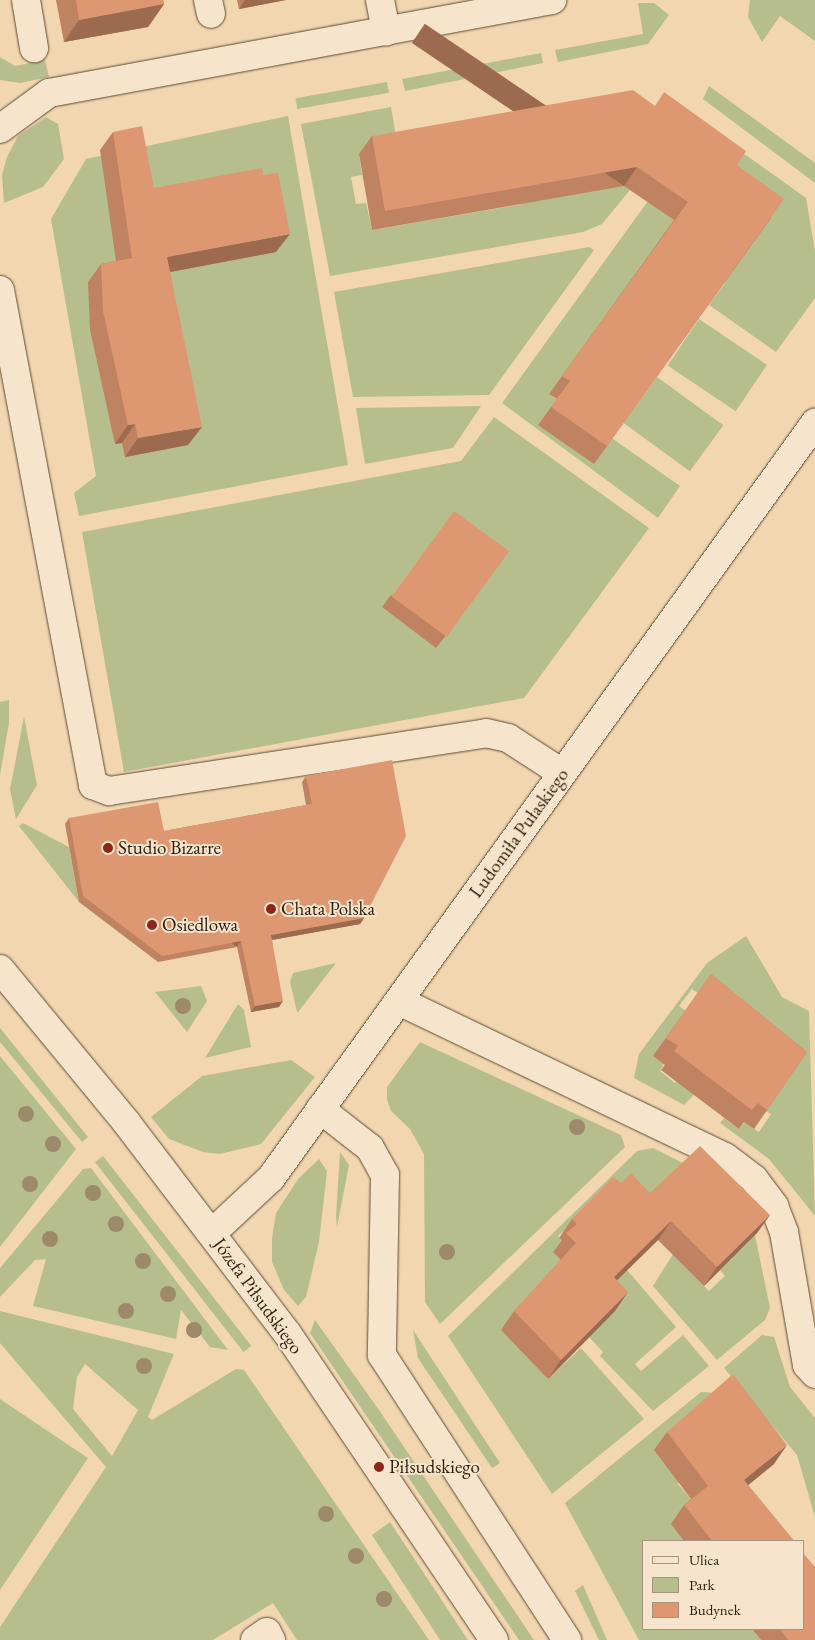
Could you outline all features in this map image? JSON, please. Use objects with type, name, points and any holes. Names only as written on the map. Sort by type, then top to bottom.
[{"type":"street","points":[[26,0],[34,48]]},
{"type":"street","points":[[380,0],[386,31]]},
{"type":"street","points":[[0,129],[49,93],[552,0]]},
{"type":"street","points":[[0,290],[93,785],[109,791],[486,733],[508,738],[562,773]]},
{"type":"street","name":"Ludomiła Pułaskiego","points":[[212,1233],[262,1188],[815,423]]},
{"type":"street","name":"Józefa Piłsudskiego","points":[[0,969],[212,1233],[287,1333],[494,1640]]},
{"type":"street","points":[[399,1001],[725,1157],[754,1179],[774,1206],[784,1232],[807,1365],[815,1374]]},
{"type":"street","points":[[320,1109],[370,1148],[385,1175],[382,1354],[567,1640]]},
{"type":"street","points":[[255,1640],[267,1632],[271,1640]]},
{"type":"green space","points":[[750,0],[815,0],[815,41],[780,16],[762,42],[748,17]]},
{"type":"green space","points":[[638,3],[654,3],[669,15],[648,44],[558,62],[555,50],[643,34]]},
{"type":"green space","points":[[541,53],[543,63],[405,91],[402,79]]},
{"type":"green space","points":[[0,57],[15,66],[45,60],[49,77],[20,83],[0,80]]},
{"type":"green space","points":[[387,82],[389,93],[297,109],[295,98]]},
{"type":"green space","points":[[709,86],[815,163],[815,183],[703,99]]},
{"type":"green space","points":[[391,107],[398,148],[359,154],[362,175],[351,177],[356,204],[366,203],[372,230],[517,205],[614,179],[630,190],[602,224],[583,232],[330,276],[301,124]]},
{"type":"green space","points":[[288,116],[348,465],[79,516],[74,493],[96,476],[51,219],[86,159]]},
{"type":"green space","points":[[46,117],[58,124],[64,159],[43,187],[4,203],[2,175],[7,157],[18,136]]},
{"type":"green space","points":[[701,123],[806,198],[815,251],[815,298],[776,352],[709,305],[725,283]]},
{"type":"green space","points":[[648,201],[682,226],[549,394],[680,486],[658,518],[502,403]]},
{"type":"green space","points":[[589,247],[594,250],[489,395],[353,397],[334,292]]},
{"type":"green space","points":[[699,319],[767,365],[736,411],[668,365]]},
{"type":"green space","points":[[657,377],[723,425],[690,471],[623,423]]},
{"type":"green space","points":[[481,406],[453,448],[365,464],[356,408]]},
{"type":"green space","points":[[494,417],[649,528],[524,698],[124,772],[82,532],[461,461]]},
{"type":"green space","points":[[9,700],[9,723],[0,775],[0,702]]},
{"type":"green space","points":[[24,717],[37,785],[16,819],[10,789]]},
{"type":"green space","points":[[23,823],[69,847],[79,902],[19,826]]},
{"type":"green space","points":[[746,936],[782,997],[809,1011],[815,1216],[769,1159],[720,1123],[724,1118],[739,1129],[745,1122],[759,1132],[771,1114],[766,1111],[746,1028],[692,989],[679,1006],[691,1015],[660,1071],[675,1083],[680,1076],[699,1090],[684,1105],[634,1078],[639,1054],[707,963]]},
{"type":"green space","points":[[336,963],[297,1012],[290,982],[293,973]]},
{"type":"green space","points":[[201,986],[207,1001],[187,1032],[155,992]]},
{"type":"green space","points":[[238,1004],[244,1010],[251,1047],[205,1058]]},
{"type":"green space","points":[[0,1028],[88,1137],[82,1142],[0,1042]]},
{"type":"green space","points":[[420,1042],[621,1135],[625,1147],[440,1324],[425,1302],[424,1154],[410,1129],[391,1111],[387,1099],[387,1087]]},
{"type":"green space","points":[[0,1056],[76,1149],[0,1247]]},
{"type":"green space","points":[[291,1060],[315,1077],[261,1144],[220,1154],[203,1152],[169,1139],[151,1117],[202,1076]]},
{"type":"green space","points":[[653,1148],[687,1165],[657,1195],[572,1223],[558,1236],[564,1242],[567,1267],[551,1273],[521,1303],[548,1379],[581,1348],[644,1419],[552,1494],[448,1336],[637,1151]]},
{"type":"green space","points":[[340,1152],[349,1165],[337,1227],[336,1217]]},
{"type":"green space","points":[[103,1156],[251,1346],[243,1352],[95,1162]]},
{"type":"green space","points":[[319,1159],[327,1171],[319,1242],[306,1297],[298,1306],[284,1290],[272,1262],[272,1238],[276,1213],[298,1179]]},
{"type":"green space","points":[[91,1168],[228,1350],[210,1347],[181,1310],[176,1339],[33,1306],[46,1259],[35,1260],[0,1297],[0,1268],[83,1169]]},
{"type":"green space","points":[[755,1235],[770,1308],[765,1320],[717,1360],[653,1286],[673,1254],[709,1291],[725,1276],[720,1270],[733,1258],[728,1252],[742,1249]]},
{"type":"green space","points":[[627,1270],[676,1327],[635,1364],[641,1371],[683,1335],[709,1366],[653,1411],[600,1356],[603,1352],[589,1337],[601,1296]]},
{"type":"green space","points":[[0,1311],[174,1354],[148,1417],[152,1420],[236,1369],[244,1370],[429,1640],[297,1640],[273,1603],[213,1640],[0,1640],[0,1627],[106,1467],[0,1343]],"holes":[[[85,1364],[138,1410],[112,1456],[73,1409],[77,1377]]]},
{"type":"green space","points":[[315,1320],[379,1410],[534,1640],[519,1640],[310,1333]]},
{"type":"green space","points":[[413,1330],[500,1463],[492,1468],[418,1358]]},
{"type":"green space","points":[[762,1335],[774,1337],[790,1387],[815,1418],[815,1517],[797,1455],[724,1368]]},
{"type":"green space","points":[[701,1392],[720,1393],[678,1484],[695,1504],[685,1540],[642,1540],[642,1630],[753,1630],[761,1640],[639,1640],[565,1503]]},
{"type":"green space","points":[[0,1399],[88,1458],[0,1590]]},
{"type":"green space","points":[[390,1522],[468,1640],[440,1640],[372,1535]]},
{"type":"green space","points":[[583,1585],[607,1640],[599,1640],[575,1591]]},
{"type":"building","points":[[76,0],[163,0],[164,4],[79,20]]},
{"type":"building","points":[[633,90],[655,106],[664,92],[746,151],[737,165],[784,199],[607,446],[551,407],[570,381],[562,376],[688,202],[637,167],[385,211],[372,136]]},
{"type":"building","points":[[142,126],[154,188],[262,168],[263,175],[278,173],[290,234],[167,257],[202,427],[138,438],[135,424],[128,425],[103,311],[101,264],[132,258],[113,132]]},
{"type":"building","points":[[454,511],[509,551],[447,637],[392,597]]},
{"type":"building","points":[[392,760],[406,836],[364,918],[271,935],[283,1001],[255,1006],[241,941],[162,956],[83,896],[69,818],[158,802],[164,831],[312,804],[306,776]]},
{"type":"building","points":[[711,974],[807,1052],[767,1110],[758,1103],[752,1110],[674,1051],[678,1046],[666,1038]]},
{"type":"building","points":[[700,1146],[770,1215],[717,1267],[671,1221],[614,1277],[628,1292],[561,1360],[514,1311],[576,1243],[566,1233],[577,1224],[572,1219],[613,1177],[621,1183],[631,1173],[650,1193]]},
{"type":"building","points":[[733,1374],[787,1445],[744,1480],[793,1540],[711,1540],[684,1505],[708,1486],[667,1432]]},
{"type":"building","points":[[805,1555],[815,1567],[815,1640],[788,1640],[781,1630],[805,1630]]},
{"type":"place","name":"Studio Bizarre","points":[[108,848]]},
{"type":"place","name":"Chata Polska","points":[[271,909]]},
{"type":"place","name":"Osiedlowa","points":[[152,925]]},
{"type":"place","name":"Piłsudskiego","points":[[379,1467]]}]
